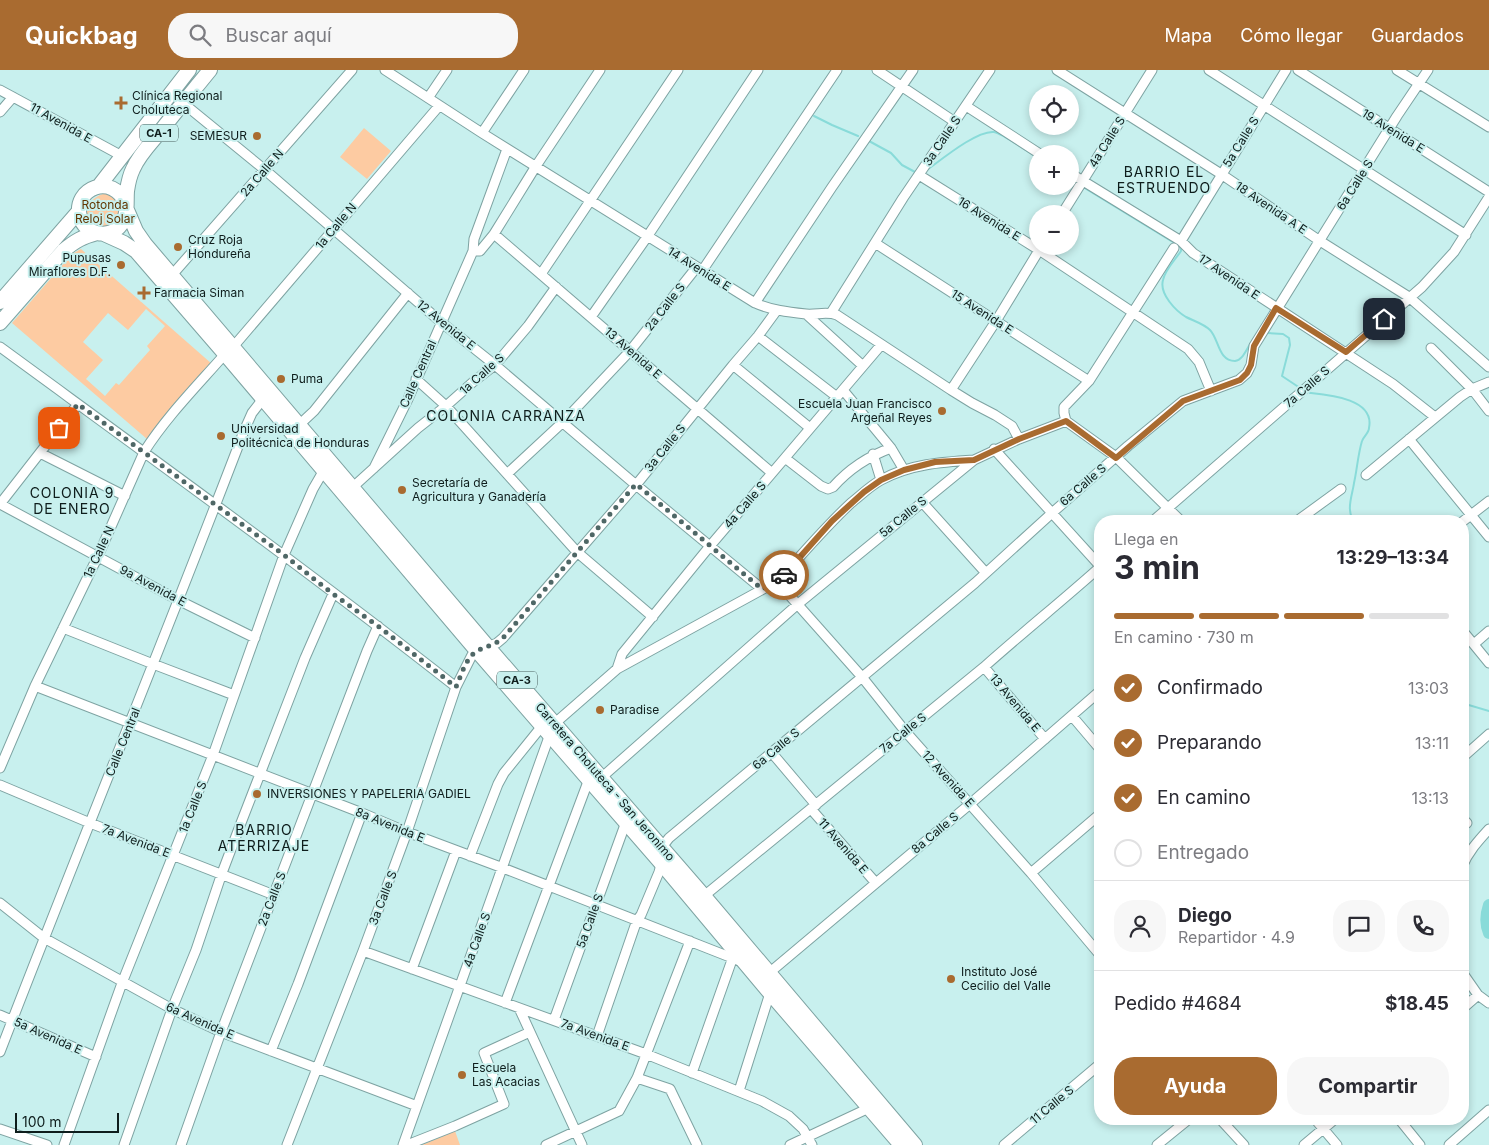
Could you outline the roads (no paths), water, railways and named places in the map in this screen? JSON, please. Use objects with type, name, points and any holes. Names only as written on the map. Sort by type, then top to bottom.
[{"type":"highway","name":"CA-1","points":[[0,302],[79,211],[82,198],[87,192],[99,186],[189,70]]},
{"type":"highway","name":"CA-1","points":[[0,323],[73,242],[84,236],[111,232],[118,229],[126,217],[127,188],[133,169],[143,153],[210,70]]},
{"type":"highway","points":[[99,186],[113,188],[119,192],[126,207]]},
{"type":"highway","name":"Carretera Choluteca - San Jeronimo","points":[[126,207],[136,231],[145,244],[324,470],[549,728],[663,854],[704,896],[915,1145]]},
{"type":"highway","points":[[79,211],[80,219],[84,225],[90,230],[101,234]]},
{"type":"highway","name":"Carretera Choluteca - San Jeronimo","points":[[101,234],[124,243],[136,251],[229,351]]},
{"type":"highway","name":"Carretera Choluteca - San Jeronimo","points":[[266,395],[300,425],[353,487],[482,649]]},
{"type":"highway","name":"Carretera Choluteca - San Jeronimo","points":[[595,778],[626,822],[663,854],[746,964],[900,1145]]},
{"type":"street","name":"2a Calle N","points":[[172,276],[352,70]]},
{"type":"street","name":"14 Avenida E","points":[[385,70],[507,149],[755,303],[769,309],[806,314],[830,312]]},
{"type":"street","points":[[428,98],[447,70]]},
{"type":"street","points":[[482,133],[524,70]]},
{"type":"street","name":"Calle Central","points":[[473,251],[480,251],[494,234],[536,166],[600,70]]},
{"type":"street","points":[[541,274],[678,70]]},
{"type":"street","points":[[591,317],[647,237],[758,70]]},
{"type":"street","name":"2a Calle S","points":[[507,474],[563,422],[630,351],[699,269],[837,70]]},
{"type":"street","points":[[876,70],[954,122]]},
{"type":"street","points":[[755,303],[832,187],[914,70]]},
{"type":"street","name":"3a Calle S","points":[[830,312],[990,70]]},
{"type":"street","name":"18 Avenida A E","points":[[1057,70],[1222,174],[1320,241],[1409,297],[1489,367]]},
{"type":"street","name":"4a Calle S","points":[[1068,205],[1152,70]]},
{"type":"street","points":[[1209,70],[1466,235]]},
{"type":"street","name":"5a Calle S","points":[[1181,241],[1286,70]]},
{"type":"street","name":"19 Avenida E","points":[[1298,70],[1489,192]]},
{"type":"street","points":[[1397,70],[1489,127]]},
{"type":"street","name":"6a Calle S","points":[[663,854],[668,838],[986,573],[1052,512],[1183,401],[1240,380],[1247,373],[1251,365],[1254,346],[1276,308],[1428,70]]},
{"type":"street","name":"11 Avenida E","points":[[0,90],[122,156]]},
{"type":"street","points":[[0,112],[13,97]]},
{"type":"street","name":"12 Avenida E","points":[[183,103],[265,170],[440,322],[495,365],[762,589]]},
{"type":"street","name":"1a Calle N","points":[[0,768],[35,686],[98,556],[144,452],[188,395],[229,351],[439,106]]},
{"type":"street","points":[[966,106],[1029,147]]},
{"type":"street","name":"Calle Central","points":[[374,468],[473,251],[474,239],[507,149]]},
{"type":"street","name":"16 Avenida E","points":[[919,175],[1029,241]]},
{"type":"street","name":"17 Avenida E","points":[[1079,180],[1181,241],[1193,253],[1394,384],[1435,417]]},
{"type":"street","name":"7a Calle S","points":[[1160,515],[1422,287],[1454,252],[1489,197]]},
{"type":"street","name":"13 Avenida E","points":[[494,234],[772,473]]},
{"type":"street","name":"15 Avenida E","points":[[875,243],[1089,381]]},
{"type":"street","points":[[1174,248],[1089,381],[1064,407],[1066,421],[1116,458],[1174,515]]},
{"type":"street","points":[[950,390],[1037,255]]},
{"type":"street","name":"16 Avenida E","points":[[1051,255],[1188,349],[1199,362],[1211,391]]},
{"type":"street","name":"1a Calle S","points":[[353,487],[418,428],[495,365],[528,326],[556,287]]},
{"type":"street","points":[[300,425],[314,411],[408,293]]},
{"type":"street","name":"3a Calle S","points":[[286,1145],[363,951],[407,832],[456,687],[468,661],[482,649],[497,644],[503,638],[636,484],[758,336],[777,310]]},
{"type":"street","points":[[830,312],[950,390],[1012,426],[1019,439]]},
{"type":"street","points":[[806,314],[863,366]]},
{"type":"street","points":[[758,336],[840,393],[891,448],[904,470]]},
{"type":"street","name":"4a Calle S","points":[[617,670],[622,654],[710,546],[881,345]]},
{"type":"street","points":[[0,347],[284,555],[456,687]]},
{"type":"street","points":[[1431,348],[1472,389],[1489,411]]},
{"type":"street","points":[[733,365],[810,428]]},
{"type":"street","points":[[416,379],[446,406],[577,552],[653,616]]},
{"type":"street","points":[[1366,475],[1435,417],[1472,389],[1489,382]]},
{"type":"street","name":"Calle Central","points":[[0,1052],[131,723],[244,430],[252,413],[266,395]]},
{"type":"street","points":[[0,504],[78,404]]},
{"type":"street","name":"5a Calle S","points":[[595,778],[798,604],[974,460],[1019,439],[1066,421]]},
{"type":"street","points":[[1409,439],[1489,537]]},
{"type":"street","points":[[785,458],[821,486],[828,488],[833,487],[873,454],[891,448]]},
{"type":"street","points":[[994,450],[1094,559]]},
{"type":"street","points":[[40,453],[125,496]]},
{"type":"street","points":[[873,454],[881,480]]},
{"type":"street","points":[[779,586],[832,521],[864,492],[881,480],[904,470],[935,462],[974,460]]},
{"type":"street","name":"1a Calle S","points":[[64,1145],[122,983],[213,755],[284,555],[313,489],[324,470]]},
{"type":"street","points":[[1305,515],[1341,489]]},
{"type":"street","points":[[1471,515],[1489,501]]},
{"type":"street","points":[[922,502],[986,573]]},
{"type":"street","name":"9a Avenida E","points":[[0,504],[178,600],[255,638]]},
{"type":"street","name":"7a Calle S","points":[[704,896],[984,667],[1094,571]]},
{"type":"street","name":"12 Avenida E","points":[[779,586],[798,604],[862,677],[970,804],[1094,940]]},
{"type":"street","name":"4a Calle S","points":[[403,1145],[503,868],[549,728],[617,670],[762,589],[779,586]]},
{"type":"street","points":[[124,1145],[172,1009],[196,950],[222,873],[305,658],[333,594]]},
{"type":"street","name":"2a Calle S","points":[[181,1145],[221,1032],[378,626]]},
{"type":"street","points":[[63,628],[234,695]]},
{"type":"street","points":[[1474,644],[1489,631]]},
{"type":"street","points":[[1469,638],[1489,663]]},
{"type":"street","name":"13 Avenida E","points":[[984,667],[1045,738]]},
{"type":"street","name":"8a Avenida E","points":[[35,686],[733,957],[746,964]]},
{"type":"street","name":"8a Calle S","points":[[769,973],[970,804],[1094,696]]},
{"type":"street","points":[[1072,716],[1094,743]]},
{"type":"street","points":[[470,856],[504,773],[549,728]]},
{"type":"street","points":[[1469,752],[1489,734]]},
{"type":"street","name":"11 Avenida E","points":[[772,753],[875,882]]},
{"type":"street","points":[[505,1003],[549,886],[595,778]]},
{"type":"street","name":"7a Avenida E","points":[[0,785],[90,823],[274,894]]},
{"type":"street","points":[[271,1051],[362,813]]},
{"type":"street","points":[[1032,873],[1094,819]]},
{"type":"street","name":"5a Calle S","points":[[554,1020],[626,822]]},
{"type":"street","points":[[1469,853],[1476,842],[1489,829]]},
{"type":"street","points":[[412,969],[456,851]]},
{"type":"street","points":[[597,1036],[637,920],[641,915],[659,872],[663,854]]},
{"type":"street","name":"6a Avenida E","points":[[0,903],[44,938],[122,983],[172,1009],[221,1032],[418,1106]]},
{"type":"street","points":[[546,1145],[620,1111],[637,1078],[690,941]]},
{"type":"street","name":"7a Avenida E","points":[[363,951],[646,1054],[739,1091],[789,1116],[803,1129],[810,1141]]},
{"type":"street","points":[[692,1072],[733,957]]},
{"type":"street","points":[[1469,982],[1478,995],[1489,1003]]},
{"type":"street","points":[[739,1091],[770,993]]},
{"type":"street","points":[[1469,1002],[1478,995]]},
{"type":"street","points":[[519,1008],[582,1145]]},
{"type":"street","name":"5a Avenida E","points":[[0,1015],[96,1057]]},
{"type":"street","points":[[407,1145],[504,1104],[484,1053],[530,1032]]},
{"type":"street","name":"11 Calle S","points":[[1004,1145],[1094,1069]]},
{"type":"street","points":[[637,1078],[670,1089],[697,1145]]},
{"type":"street","points":[[790,1145],[810,1141],[869,1108]]},
{"type":"street","points":[[1449,1145],[1489,1110]]},
{"type":"street","points":[[1157,1145],[1181,1125]]},
{"type":"street","points":[[1226,1125],[1244,1145]]},
{"type":"street","points":[[1320,1125],[1337,1145]]},
{"type":"street","points":[[1304,1145],[1328,1125]]},
{"type":"street","points":[[1404,1125],[1420,1145]]},
{"type":"street","points":[[0,1128],[47,1145]]},
{"type":"waterway","points":[[814,116],[858,136]]},
{"type":"waterway","points":[[927,170],[959,146],[987,133],[994,132],[1004,136],[1029,152]]},
{"type":"waterway","points":[[869,141],[891,153],[902,165],[915,172]]},
{"type":"waterway","points":[[1083,187],[1181,247],[1181,251],[1164,276],[1162,285],[1164,291],[1169,302],[1178,311],[1210,330],[1225,357],[1229,360],[1238,360],[1254,339]]},
{"type":"waterway","points":[[1267,333],[1283,334],[1289,338],[1290,345],[1282,376],[1300,388]]},
{"type":"waterway","points":[[1310,393],[1349,400],[1365,411],[1369,418],[1369,430],[1361,446],[1351,500],[1351,515]]},
{"type":"waterway","points":[[1469,705],[1489,711]]},
{"type":"waterway","points":[[1489,905],[1486,919],[1489,933]]},
{"type":"place","name":"Clínica Regional Choluteca","points":[[121,103]]},
{"type":"place","name":"SEMESUR","points":[[257,136]]},
{"type":"place","name":"Cruz Roja Hondureña","points":[[178,247]]},
{"type":"place","name":"Pupusas Miraflores D.F.","points":[[121,265]]},
{"type":"place","name":"Farmacia Siman","points":[[144,293]]},
{"type":"place","name":"Puma","points":[[281,379]]},
{"type":"place","name":"Escuela Juan Francisco Argeñal Reyes","points":[[942,411]]},
{"type":"place","name":"Universidad Politécnica de Honduras","points":[[221,436]]},
{"type":"place","name":"Secretaría de Agricultura y Ganadería","points":[[402,490]]},
{"type":"place","name":"Paradise","points":[[600,710]]},
{"type":"place","name":"INVERSIONES Y PAPELERIA GADIEL","points":[[257,794]]},
{"type":"place","name":"Instituto José Cecilio del Valle","points":[[951,979]]},
{"type":"place","name":"Escuela Las Acacias","points":[[462,1075]]},
{"type":"district","name":"BARRIO EL ESTRUENDO","points":[[1164,180]]},
{"type":"district","name":"COLONIA CARRANZA","points":[[506,416]]},
{"type":"district","name":"COLONIA 9 DE ENERO","points":[[72,502]]},
{"type":"district","name":"BARRIO ATERRIZAJE","points":[[264,838]]},
{"type":"park label","name":"Rotonda Reloj Solar","points":[[105,212]]}]
